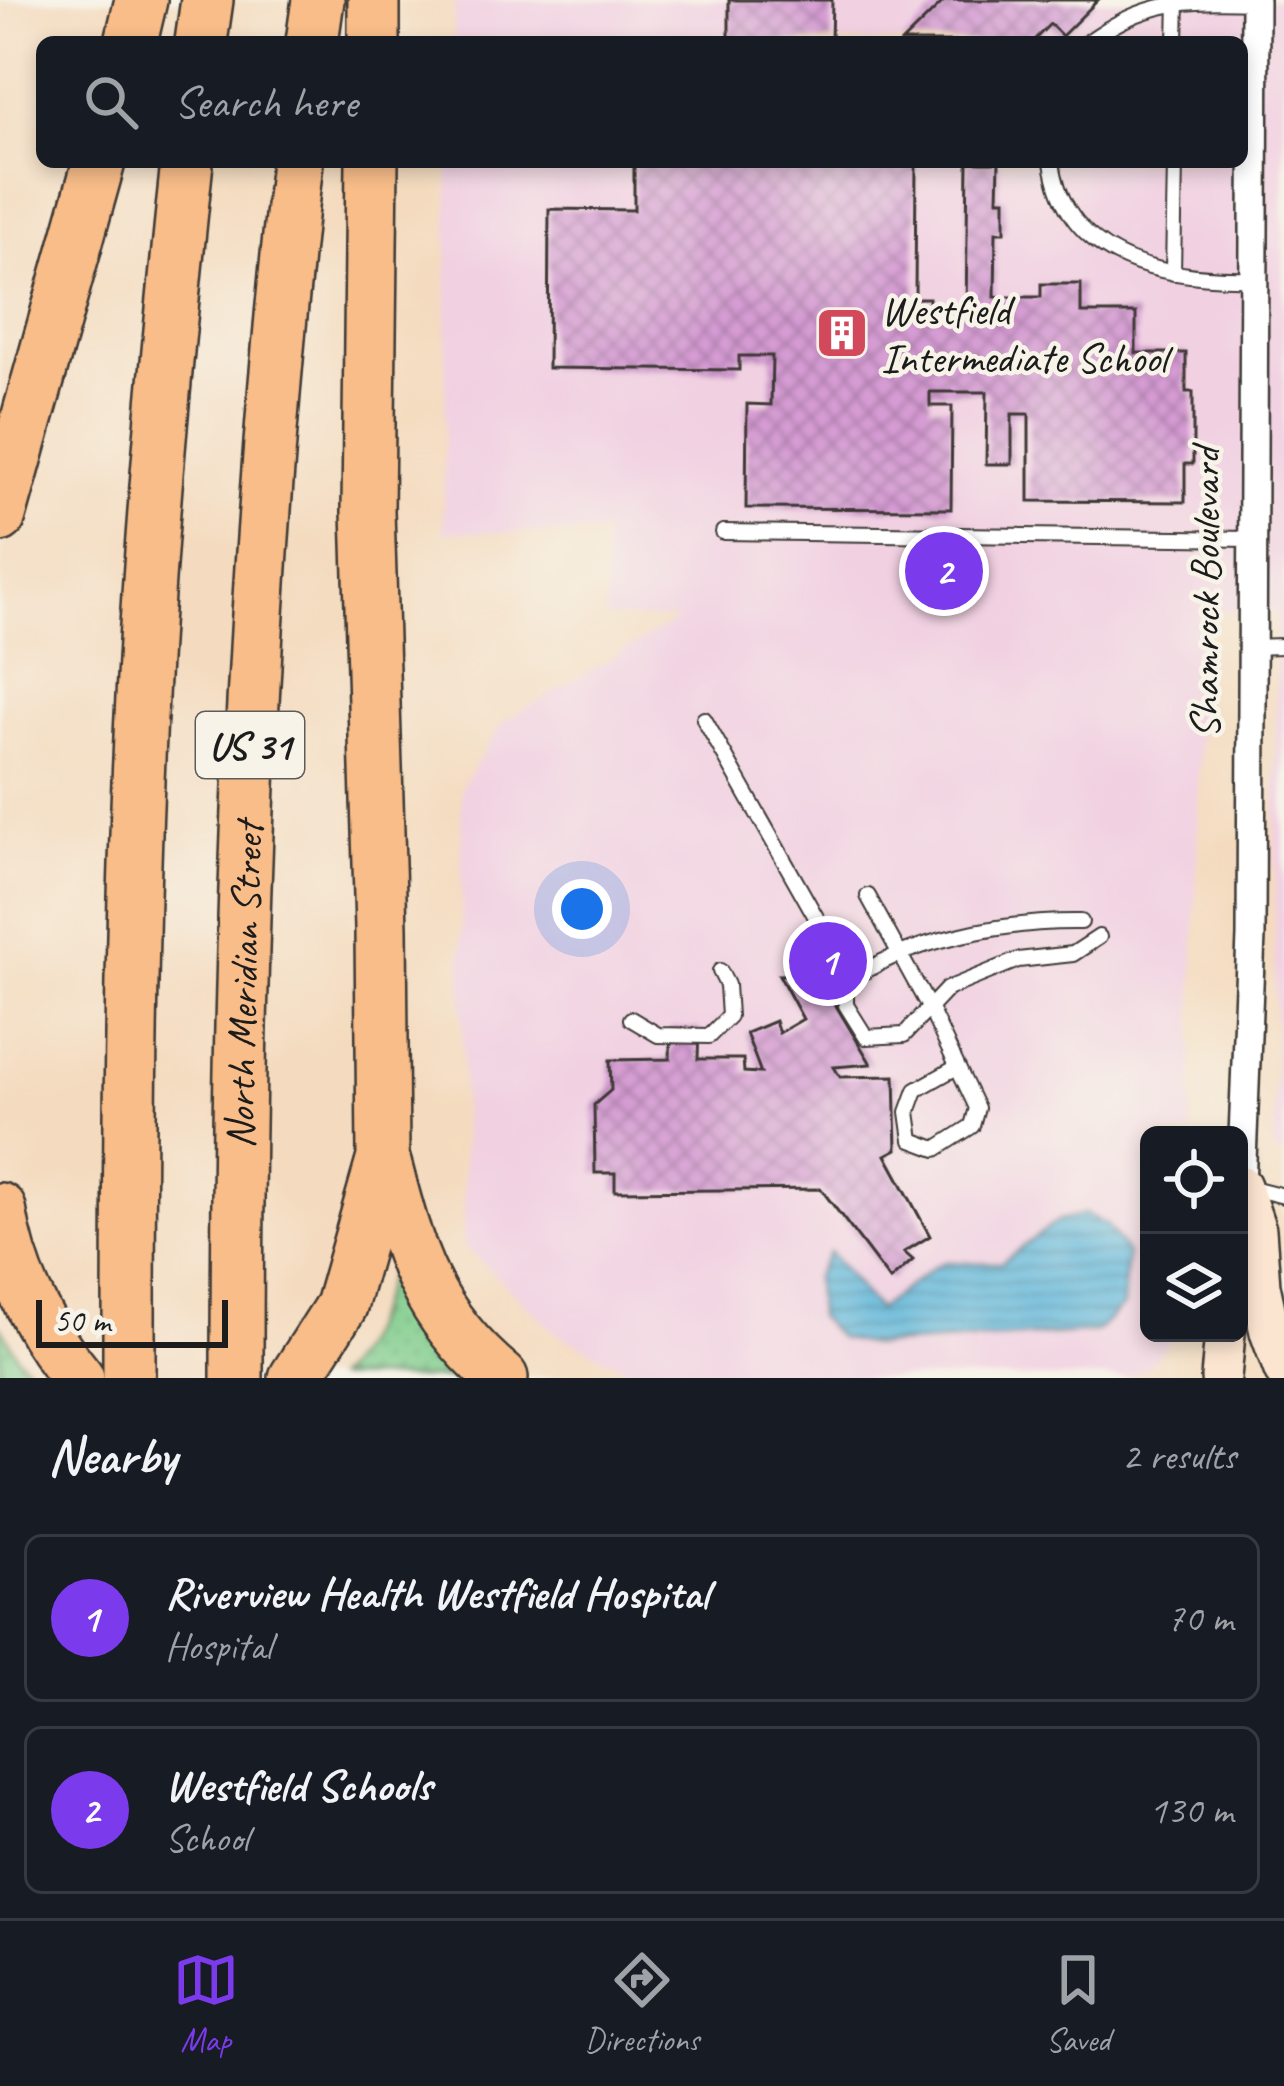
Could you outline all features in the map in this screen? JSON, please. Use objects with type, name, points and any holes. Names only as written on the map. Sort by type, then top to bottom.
[{"type":"highway","points":[[132,36],[141,0]]},
{"type":"highway","points":[[202,36],[207,0]]},
{"type":"highway","points":[[313,36],[318,0]]},
{"type":"highway","points":[[374,0],[374,36]]},
{"type":"highway","points":[[0,516],[97,168]]},
{"type":"highway","name":"US 31","points":[[129,1353],[132,960],[142,701],[162,411],[187,168]]},
{"type":"highway","name":"North Meridian Street","points":[[237,1354],[241,951],[250,741],[262,538],[296,168]]},
{"type":"highway","points":[[372,168],[368,511],[383,1158],[423,1286],[462,1343],[502,1378]]},
{"type":"highway","points":[[296,1378],[341,1306],[383,1158]]},
{"type":"highway","points":[[0,1209],[12,1266],[27,1299],[51,1344],[78,1378]]},
{"type":"street","points":[[1255,1],[1284,5]]},
{"type":"street","name":"Shamrock Boulevard","points":[[1243,1126],[1251,936],[1255,1]]},
{"type":"street","name":"Shamrock Boulevard","points":[[1248,1211],[1256,1230],[1260,1286],[1270,1332],[1284,1370]]},
{"type":"street","points":[[1221,1378],[1224,1342]]},
{"type":"lane","points":[[1096,36],[1121,17],[1177,0],[1255,1]]},
{"type":"lane","points":[[1176,36],[1177,0]]},
{"type":"lane","points":[[1054,168],[1064,197],[1096,243],[1132,262],[1173,273],[1253,278]]},
{"type":"lane","points":[[1173,273],[1175,168]]},
{"type":"lane","points":[[723,532],[1251,538]]},
{"type":"lane","points":[[1251,647],[1284,646]]},
{"type":"lane","points":[[704,718],[817,919]]},
{"type":"lane","points":[[868,896],[931,1010],[957,1066],[976,1108],[972,1126],[936,1150],[912,1140],[908,1112],[916,1090],[957,1066]]},
{"type":"lane","points":[[1081,922],[994,927],[898,956],[868,967],[846,984],[846,1004],[866,1036],[904,1035],[947,989],[998,966],[1072,954],[1099,937]]},
{"type":"lane","points":[[631,1019],[658,1035],[709,1036],[729,1016],[727,985],[720,971]]},
{"type":"lane","points":[[1248,1193],[1284,1196]]},
{"type":"shaded area","points":[[455,0],[1284,0],[1284,1153],[1274,1153],[1276,611],[1202,610],[1191,1126],[1140,1126],[1140,1342],[1169,1342],[1146,1369],[1122,1378],[645,1378],[555,1332],[464,1246],[461,787],[503,722],[678,619],[606,618],[604,533],[443,532],[449,168],[1248,168],[1248,36],[453,36]]},
{"type":"green space","points":[[392,1264],[471,1378],[335,1378],[363,1339]]},
{"type":"green space","points":[[0,1325],[17,1356],[37,1378],[0,1378]]},
{"type":"water","points":[[1085,1214],[1107,1226],[1127,1254],[1123,1306],[1096,1332],[874,1346],[839,1338],[817,1316],[815,1277],[829,1252],[877,1310],[935,1266],[1001,1263],[1059,1220]]},
{"type":"building","points":[[729,0],[832,0],[831,36],[729,36]]},
{"type":"building","points":[[945,0],[1098,0],[1062,36],[1050,24],[1038,36],[908,36]]},
{"type":"building","name":"Westfield Intermediate School","points":[[634,168],[916,168],[915,298],[929,298],[929,313],[966,313],[968,168],[999,168],[998,199],[1005,199],[1005,232],[996,232],[995,297],[1041,297],[1041,284],[1081,284],[1081,313],[1136,313],[1136,353],[1186,353],[1186,392],[1193,392],[1193,464],[1185,464],[1185,502],[1029,501],[1029,414],[1012,414],[1012,464],[986,464],[987,392],[930,392],[930,406],[952,406],[951,509],[746,508],[747,404],[771,405],[772,356],[739,356],[739,370],[548,368],[549,209],[634,210]]},
{"type":"building","points":[[817,974],[871,1064],[834,1067],[840,1077],[895,1076],[897,1149],[886,1155],[930,1236],[904,1252],[913,1260],[890,1280],[821,1189],[615,1191],[615,1173],[595,1173],[594,1105],[611,1090],[610,1060],[670,1059],[671,1028],[699,1029],[698,1059],[743,1059],[744,1072],[761,1073],[746,1033],[775,1021],[779,1033],[803,1019],[779,975]]},
{"type":"place","name":"Westfield Intermediate School","points":[[842,333]]},
{"type":"place","name":"Westfield Schools","points":[[944,571]]},
{"type":"place","name":"Riverview Health Westfield Hospital","points":[[828,961]]}]
